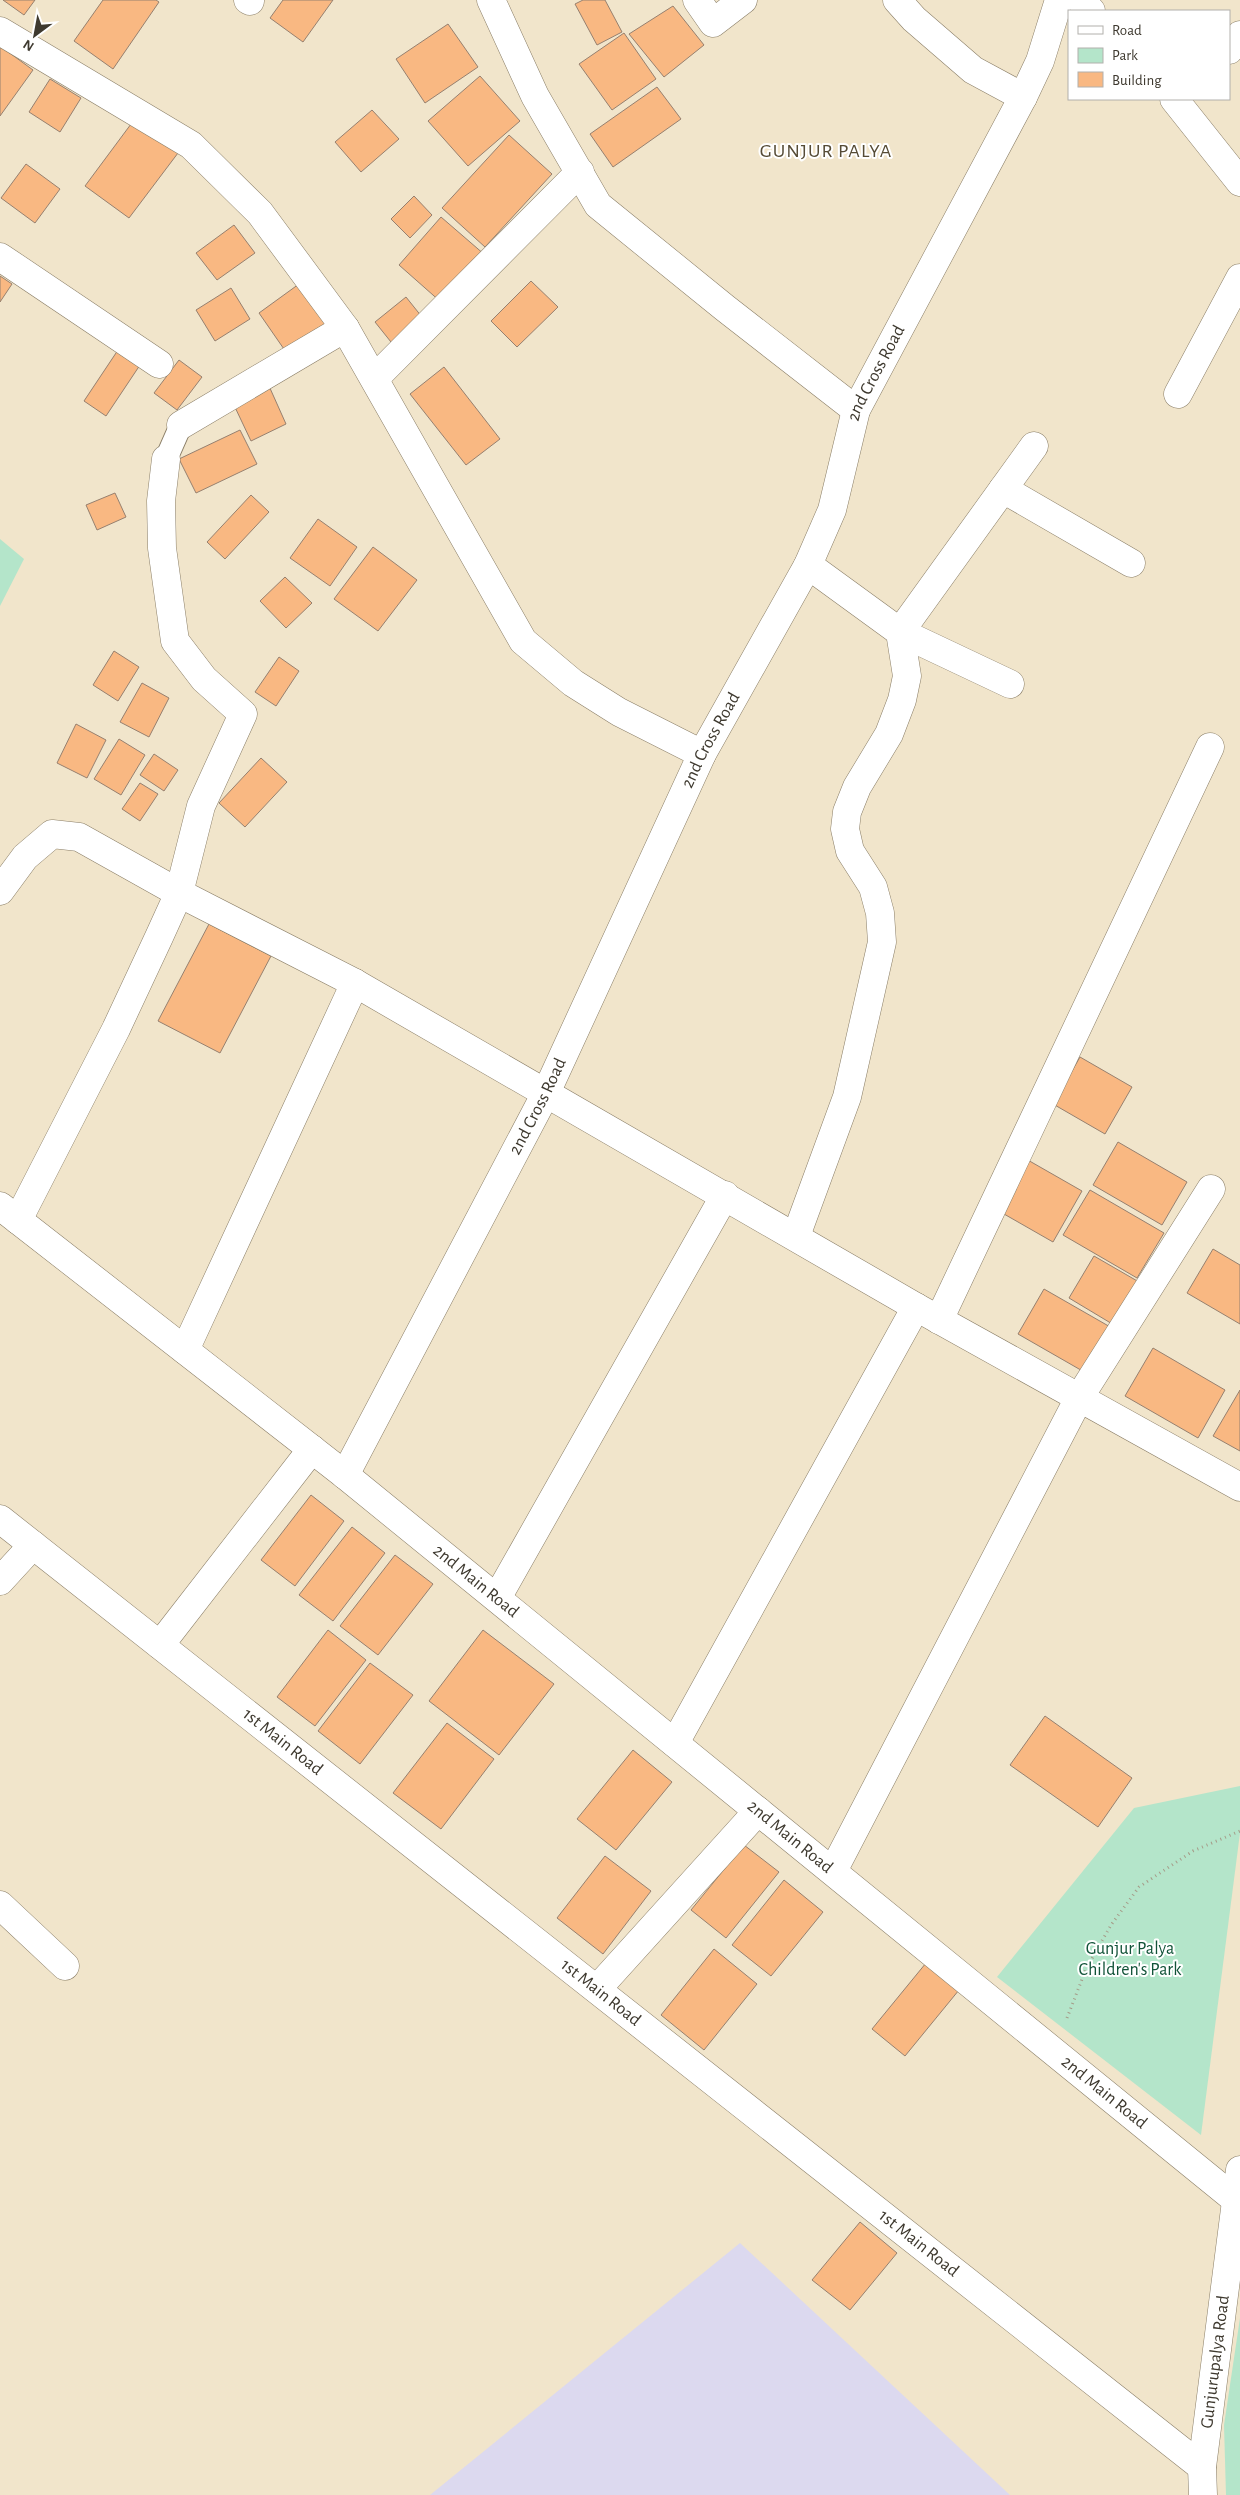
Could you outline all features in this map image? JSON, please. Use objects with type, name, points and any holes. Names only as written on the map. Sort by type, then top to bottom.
[{"type":"street","points":[[491,0],[535,96],[598,205],[725,308],[856,410]]},
{"type":"street","points":[[697,0],[713,24],[743,0]]},
{"type":"street","points":[[897,0],[914,19],[973,70],[1023,97]]},
{"type":"street","name":"2nd Cross Road","points":[[345,1474],[546,1093],[702,754],[808,565],[832,510],[856,410],[1023,97],[1040,61],[1059,0]]},
{"type":"street","points":[[1080,0],[1090,10]]},
{"type":"street","points":[[0,31],[190,145],[260,213],[345,328],[523,641],[566,678],[619,712],[702,754]]},
{"type":"street","points":[[1230,49],[1240,35]]},
{"type":"street","points":[[1183,102],[1240,182]]},
{"type":"street","points":[[375,378],[580,172]]},
{"type":"street","points":[[0,257],[159,364]]},
{"type":"street","points":[[1178,394],[1240,278]]},
{"type":"street","points":[[181,425],[345,328]]},
{"type":"street","points":[[796,1236],[846,1097],[882,942],[880,913],[872,887],[850,851],[845,829],[847,812],[857,787],[889,734],[902,700],[907,676],[900,632],[1034,446]]},
{"type":"street","points":[[9,1213],[116,1029],[179,893],[200,806],[243,714],[204,679],[175,641],[162,548],[161,500],[166,459]]},
{"type":"street","points":[[1004,488],[1131,563]]},
{"type":"street","points":[[808,565],[900,632],[1010,684]]},
{"type":"street","points":[[675,1743],[927,1313],[1210,747]]},
{"type":"street","points":[[0,891],[25,858],[52,834],[79,837],[179,893],[355,983],[927,1313],[1240,1487]]},
{"type":"street","points":[[185,1350],[355,983]]},
{"type":"street","points":[[833,1871],[1079,1398],[1211,1189]]},
{"type":"street","points":[[497,1598],[725,1196]]},
{"type":"street","name":"2nd Main Road","points":[[9,1213],[345,1474],[1236,2200]]},
{"type":"street","points":[[160,1645],[312,1448]]},
{"type":"street","name":"1st Main Road","points":[[0,1519],[1202,2467]]},
{"type":"street","points":[[0,1581],[33,1544]]},
{"type":"street","points":[[596,1989],[758,1811]]},
{"type":"street","points":[[0,1905],[65,1966]]},
{"type":"street","name":"Gunjurupalya Road","points":[[1203,2495],[1202,2467],[1240,2170]]},
{"type":"lane","points":[[166,459],[181,425]]},
{"type":"path","points":[[1053,2051],[1086,1969],[1111,1925],[1139,1887],[1193,1851],[1240,1831]]},
{"type":"shaded area","points":[[740,2243],[1010,2495],[430,2495]]},
{"type":"green space","points":[[0,539],[24,559],[0,606]]},
{"type":"green space","name":"Gunjur Palya Children's Park","points":[[1240,1786],[1240,1833],[1201,2135],[997,1977],[1134,1808]]},
{"type":"green space","points":[[1240,2318],[1240,2495],[1226,2495],[1224,2425]]},
{"type":"building","points":[[3,0],[35,0],[24,15]]},
{"type":"building","points":[[103,0],[156,0],[159,2],[113,69],[74,41]]},
{"type":"building","points":[[283,0],[333,0],[303,42],[270,18]]},
{"type":"building","points":[[583,0],[605,0],[622,32],[597,45],[575,4]]},
{"type":"building","points":[[673,6],[704,45],[664,77],[629,34]]},
{"type":"building","points":[[448,24],[478,67],[425,103],[396,59]]},
{"type":"building","points":[[624,33],[656,79],[612,110],[579,64]]},
{"type":"building","points":[[0,46],[33,70],[0,116]]},
{"type":"building","points":[[480,76],[520,121],[468,166],[428,121]]},
{"type":"building","points":[[50,79],[81,98],[60,132],[29,112]]},
{"type":"building","points":[[657,87],[681,119],[613,167],[590,134]]},
{"type":"building","points":[[372,110],[399,139],[361,172],[335,142]]},
{"type":"building","points":[[134,120],[178,153],[129,218],[85,186]]},
{"type":"building","points":[[509,135],[552,174],[485,247],[442,208]]},
{"type":"building","points":[[26,164],[60,189],[35,223],[1,198]]},
{"type":"building","points":[[414,196],[432,215],[410,238],[391,219]]},
{"type":"building","points":[[441,217],[485,255],[442,303],[399,265]]},
{"type":"building","points":[[234,225],[255,253],[217,280],[196,253]]},
{"type":"building","points":[[0,276],[12,284],[0,302]]},
{"type":"building","points":[[531,281],[558,307],[517,347],[491,321]]},
{"type":"building","points":[[299,284],[327,323],[286,352],[259,313]]},
{"type":"building","points":[[231,288],[250,319],[215,341],[196,310]]},
{"type":"building","points":[[406,297],[426,322],[395,347],[375,322]]},
{"type":"building","points":[[118,350],[140,365],[106,416],[84,401]]},
{"type":"building","points":[[179,360],[202,377],[177,410],[154,393]]},
{"type":"building","points":[[444,367],[500,439],[466,465],[410,394]]},
{"type":"building","points":[[269,386],[286,424],[251,441],[233,403]]},
{"type":"building","points":[[240,430],[257,464],[196,493],[179,459]]},
{"type":"building","points":[[115,493],[126,517],[97,530],[86,505]]},
{"type":"building","points":[[251,495],[269,512],[225,559],[207,542]]},
{"type":"building","points":[[318,519],[357,547],[330,586],[290,558]]},
{"type":"building","points":[[373,547],[417,580],[378,631],[334,599]]},
{"type":"building","points":[[285,577],[312,603],[286,628],[260,601]]},
{"type":"building","points":[[114,651],[139,667],[118,701],[93,685]]},
{"type":"building","points":[[279,657],[299,671],[276,706],[255,692]]},
{"type":"building","points":[[142,683],[169,698],[149,737],[120,722]]},
{"type":"building","points":[[76,724],[106,740],[87,778],[57,763]]},
{"type":"building","points":[[119,739],[145,755],[121,795],[94,779]]},
{"type":"building","points":[[154,754],[178,770],[164,791],[140,775]]},
{"type":"building","points":[[261,758],[287,782],[245,827],[219,803]]},
{"type":"building","points":[[140,783],[158,794],[140,821],[122,809]]},
{"type":"building","points":[[209,924],[271,956],[220,1053],[158,1021]]},
{"type":"building","points":[[1080,1057],[1132,1087],[1105,1134],[1053,1104]]},
{"type":"building","points":[[1118,1142],[1187,1182],[1162,1225],[1093,1185]]},
{"type":"building","points":[[1026,1159],[1082,1191],[1053,1242],[997,1210]]},
{"type":"building","points":[[1090,1190],[1164,1233],[1137,1278],[1063,1235]]},
{"type":"building","points":[[1213,1249],[1240,1265],[1240,1324],[1187,1293]]},
{"type":"building","points":[[1094,1256],[1139,1282],[1114,1325],[1069,1298]]},
{"type":"building","points":[[1044,1289],[1112,1328],[1086,1373],[1018,1334]]},
{"type":"building","points":[[1153,1348],[1225,1390],[1198,1438],[1125,1396]]},
{"type":"building","points":[[1240,1390],[1240,1451],[1213,1436]]},
{"type":"building","points":[[311,1495],[344,1521],[295,1586],[261,1560]]},
{"type":"building","points":[[352,1527],[385,1553],[333,1621],[299,1595]]},
{"type":"building","points":[[395,1555],[433,1584],[378,1655],[340,1626]]},
{"type":"building","points":[[328,1630],[366,1660],[315,1726],[277,1697]]},
{"type":"building","points":[[483,1630],[554,1684],[499,1755],[429,1701]]},
{"type":"building","points":[[370,1663],[413,1695],[360,1764],[318,1731]]},
{"type":"building","points":[[1045,1716],[1132,1778],[1098,1827],[1010,1765]]},
{"type":"building","points":[[447,1723],[494,1759],[441,1829],[393,1793]]},
{"type":"building","points":[[633,1750],[672,1782],[616,1850],[577,1819]]},
{"type":"building","points":[[744,1845],[779,1872],[726,1938],[691,1910]]},
{"type":"building","points":[[605,1856],[651,1891],[603,1954],[557,1918]]},
{"type":"building","points":[[784,1880],[823,1912],[771,1976],[732,1945]]},
{"type":"building","points":[[714,1949],[757,1984],[704,2050],[661,2015]]},
{"type":"building","points":[[926,1963],[959,1990],[905,2056],[872,2029]]},
{"type":"building","points":[[860,2222],[897,2253],[850,2310],[812,2280]]},
{"type":"district","name":"GUNJUR PALYA","points":[[826,151]]}]
